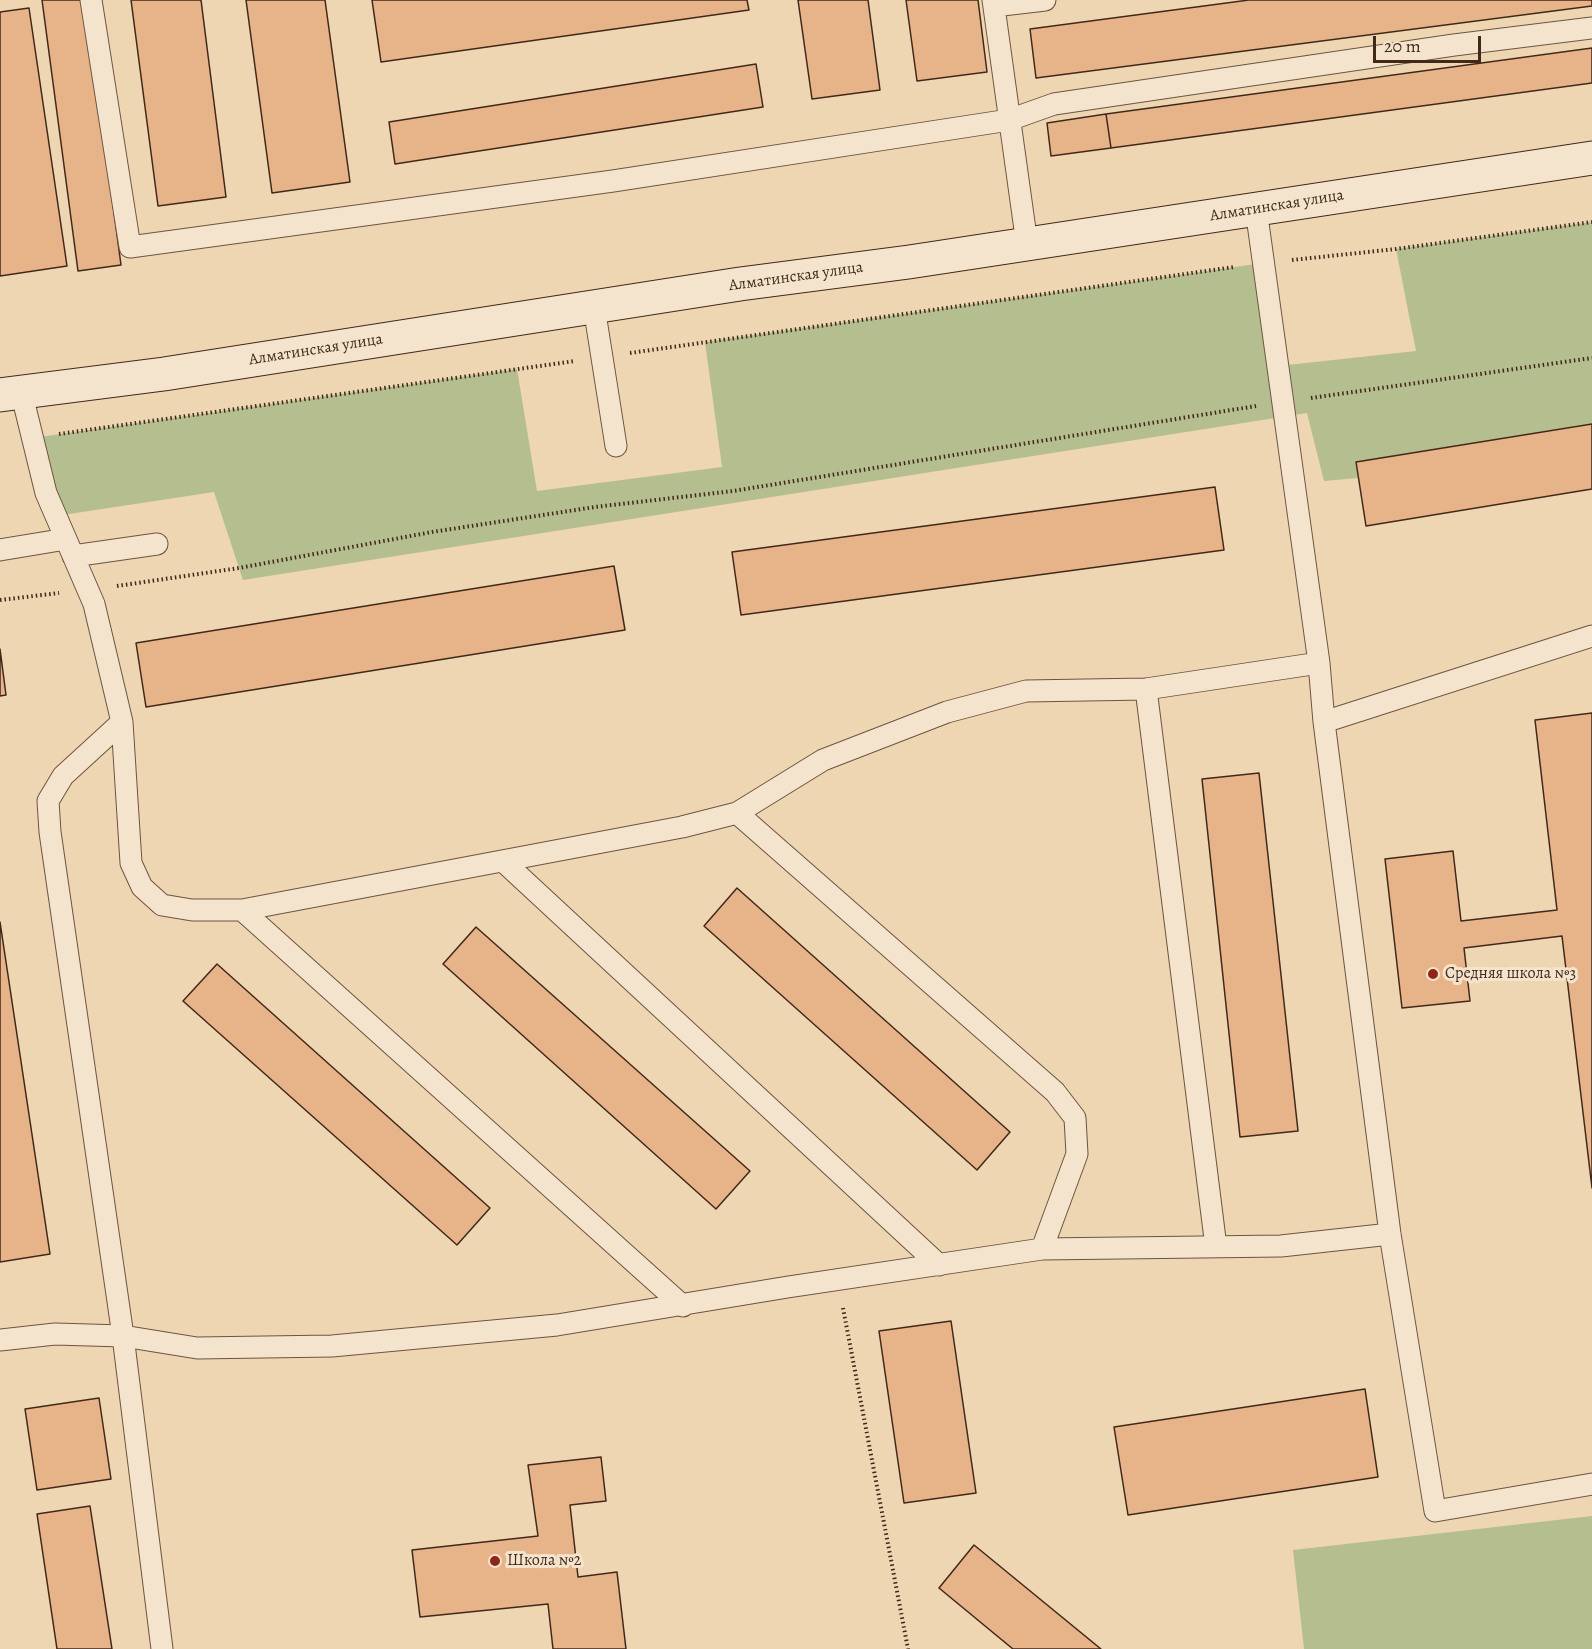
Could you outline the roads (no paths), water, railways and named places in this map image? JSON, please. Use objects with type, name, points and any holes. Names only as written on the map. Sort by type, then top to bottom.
[{"type":"street","name":"Алматинская улица","points":[[11,393],[164,374],[740,284],[909,262],[1592,158]]},
{"type":"lane","points":[[91,0],[130,247],[614,181],[1009,120],[1054,104],[1454,45],[1592,28]]},
{"type":"lane","points":[[1027,244],[993,3],[1045,0]]},
{"type":"lane","points":[[1256,209],[1319,663],[1324,722],[1390,1234],[1435,1511],[1592,1484]]},
{"type":"lane","points":[[594,307],[616,446]]},
{"type":"lane","points":[[11,393],[46,494],[94,604],[122,722],[131,863],[141,886],[162,905],[192,910],[242,910],[682,827],[737,813],[823,760],[946,712],[1026,691],[1146,689],[1319,663]]},
{"type":"lane","points":[[0,550],[157,544]]},
{"type":"lane","points":[[1324,722],[1592,636]]},
{"type":"lane","points":[[1146,689],[1216,1247]]},
{"type":"lane","points":[[122,722],[63,776],[48,801],[50,832],[123,1336],[162,1649]]},
{"type":"lane","points":[[737,813],[1055,1092],[1075,1118],[1077,1154],[1042,1250]]},
{"type":"lane","points":[[504,861],[939,1265]]},
{"type":"lane","points":[[242,910],[683,1306]]},
{"type":"lane","points":[[0,1340],[55,1334],[123,1336],[197,1348],[332,1346],[557,1325],[788,1287],[1042,1250],[1281,1246],[1390,1234]]},
{"type":"place","name":"Средняя школа №3","points":[[1433,974]]},
{"type":"place","name":"Школа №2","points":[[495,1561]]}]
